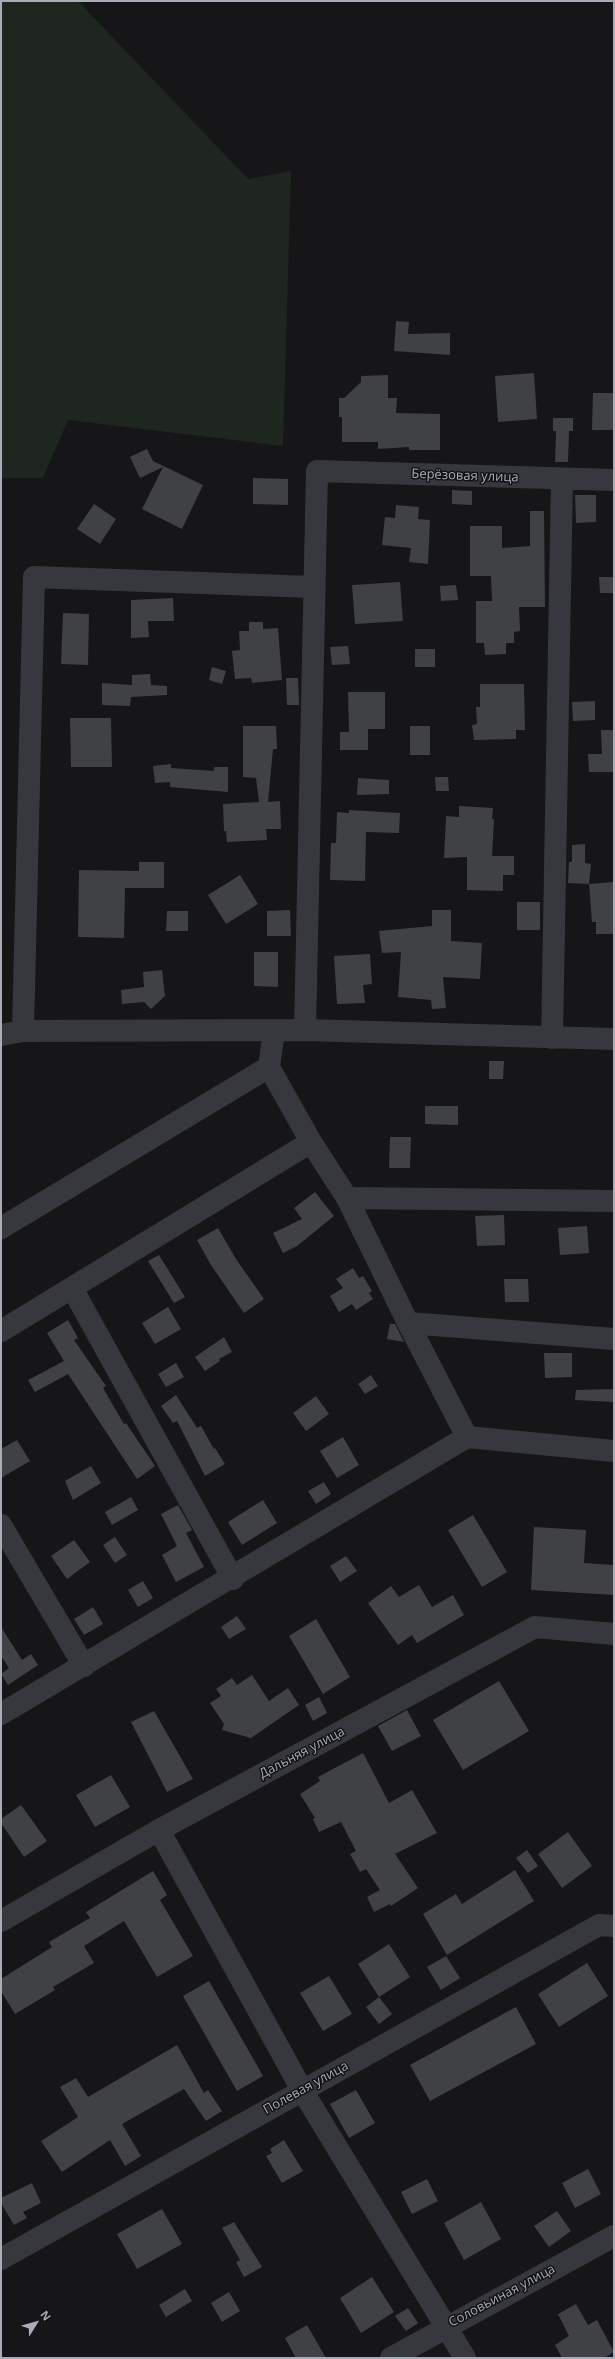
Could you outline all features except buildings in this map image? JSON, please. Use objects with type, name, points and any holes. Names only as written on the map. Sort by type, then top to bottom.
[{"type":"street","name":"Берёзовая улица","points":[[313,587],[317,471],[614,480]]},
{"type":"street","points":[[552,1038],[562,479]]},
{"type":"street","points":[[23,1031],[34,578],[313,587],[305,1030]]},
{"type":"street","points":[[1,1035],[23,1031],[305,1030],[614,1039]]},
{"type":"street","points":[[274,1031],[270,1067],[311,1142],[347,1198],[408,1323],[468,1437]]},
{"type":"street","points":[[1,1228],[270,1067]]},
{"type":"street","points":[[1,1331],[311,1142]]},
{"type":"street","points":[[347,1198],[614,1201]]},
{"type":"street","points":[[72,1288],[233,1579]]},
{"type":"street","points":[[408,1323],[614,1339]]},
{"type":"street","points":[[1,1714],[233,1579],[468,1437],[614,1451]]},
{"type":"street","points":[[1,1525],[84,1666]]},
{"type":"street","name":"Дальняя улица","points":[[1,1921],[159,1830],[535,1627],[614,1634]]},
{"type":"street","points":[[159,1830],[302,2090],[465,2358]]},
{"type":"street","name":"Полевая улица","points":[[1,2259],[599,1925],[614,1926]]},
{"type":"street","name":"Соловьиная улица","points":[[391,2358],[445,2327],[614,2236]]},
{"type":"shaded area","points":[[1,1],[78,1],[248,179],[291,171],[283,446],[68,420],[43,478],[1,478]]}]
